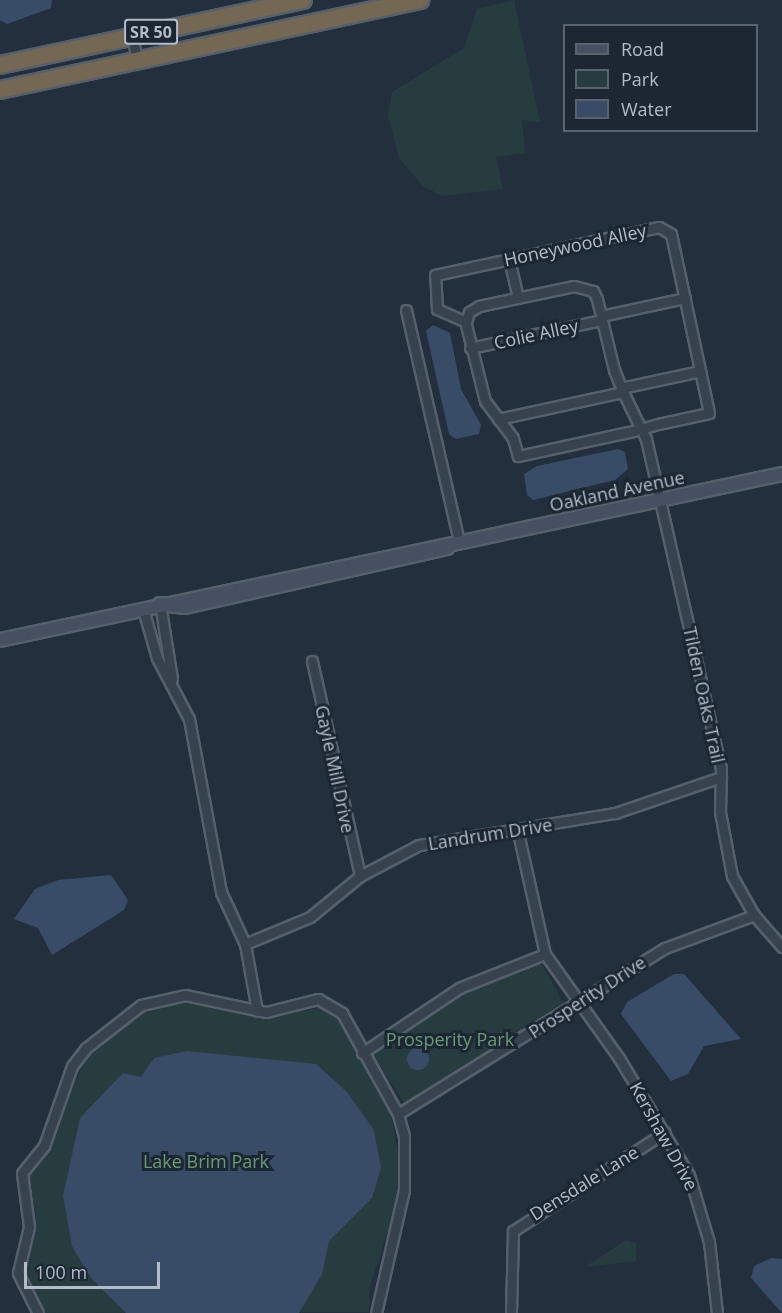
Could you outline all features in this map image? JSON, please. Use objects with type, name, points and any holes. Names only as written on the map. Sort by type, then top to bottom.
[{"type":"highway","name":"SR 50","points":[[0,65],[303,0]]},
{"type":"highway","name":"SR 50","points":[[0,90],[420,0]]},
{"type":"street","points":[[132,36],[137,60]]},
{"type":"street","name":"Honeywood Alley","points":[[466,322],[437,309],[431,282],[435,275],[659,227],[671,234],[709,412],[641,429]]},
{"type":"street","points":[[509,259],[518,298]]},
{"type":"street","name":"Tilden Oaks Trail","points":[[466,322],[469,312],[479,306],[584,287],[593,291],[622,390],[641,429],[659,500],[721,777],[724,847],[732,876],[754,915],[782,947]]},
{"type":"street","name":"Colie Alley","points":[[470,348],[685,298]]},
{"type":"street","points":[[406,310],[459,543]]},
{"type":"street","points":[[466,322],[470,348],[485,401],[498,419],[518,456],[641,429]]},
{"type":"street","points":[[498,419],[700,371]]},
{"type":"street","name":"Oakland Avenue","points":[[0,640],[160,604],[782,474]]},
{"type":"street","points":[[160,604],[172,679]]},
{"type":"street","points":[[143,609],[157,658],[172,679],[189,719],[221,892],[245,944],[256,1011]]},
{"type":"street","name":"Gayle Mill Drive","points":[[312,662],[360,876]]},
{"type":"street","name":"Landrum Drive","points":[[245,944],[310,917],[360,876],[419,845],[615,813],[721,777]]},
{"type":"street","points":[[517,828],[545,954],[579,1003]]},
{"type":"street","name":"Prosperity Drive","points":[[398,1114],[665,948],[754,915]]},
{"type":"street","points":[[362,1053],[459,988],[545,954]]},
{"type":"street","points":[[38,1313],[18,1273],[29,1227],[22,1173],[44,1146],[72,1066],[116,1020],[164,997],[207,997],[256,1011],[318,999],[332,1003],[398,1114],[404,1190],[376,1313]]},
{"type":"street","name":"Kershaw Drive","points":[[579,1003],[624,1067],[665,1132],[701,1203],[717,1313]]},
{"type":"street","name":"Densdale Lane","points":[[511,1313],[513,1231],[665,1132]]},
{"type":"green space","points":[[514,0],[540,122],[522,120],[525,153],[496,157],[503,189],[442,196],[423,186],[399,158],[388,116],[392,92],[464,48],[477,9]]},
{"type":"green space","name":"Prosperity Park","points":[[541,962],[565,1006],[406,1106],[372,1053],[469,989]]},
{"type":"green space","name":"Lake Brim Park","points":[[163,1001],[284,1015],[318,1008],[338,1019],[390,1110],[401,1169],[396,1207],[369,1289],[369,1312],[43,1313],[36,1306],[24,1279],[36,1230],[26,1183],[31,1162],[46,1147],[84,1062],[126,1020]]},
{"type":"green space","points":[[626,1240],[636,1243],[636,1261],[585,1267]]},
{"type":"water","points":[[0,0],[52,0],[51,8],[7,24],[0,20]]},
{"type":"water","points":[[433,325],[450,333],[461,389],[481,425],[479,434],[456,439],[449,434],[426,331]]},
{"type":"water","points":[[618,449],[625,452],[628,469],[615,480],[533,500],[527,495],[524,474],[537,466]]},
{"type":"water","points":[[111,875],[128,900],[124,910],[52,955],[38,928],[14,919],[35,889],[58,880]]},
{"type":"water","points":[[674,974],[684,974],[741,1039],[704,1046],[688,1074],[671,1081],[621,1014],[627,1002]]},
{"type":"water","points":[[418,1048],[426,1051],[429,1059],[426,1067],[418,1070],[410,1067],[407,1059],[410,1051]]},
{"type":"water","name":"Lake Brim Park","points":[[187,1051],[316,1064],[347,1092],[374,1130],[381,1168],[372,1198],[329,1241],[322,1274],[299,1313],[126,1313],[91,1278],[72,1246],[63,1196],[80,1118],[123,1073],[141,1077],[154,1058]]},
{"type":"water","points":[[771,1258],[782,1259],[782,1313],[751,1278],[754,1266]]}]
